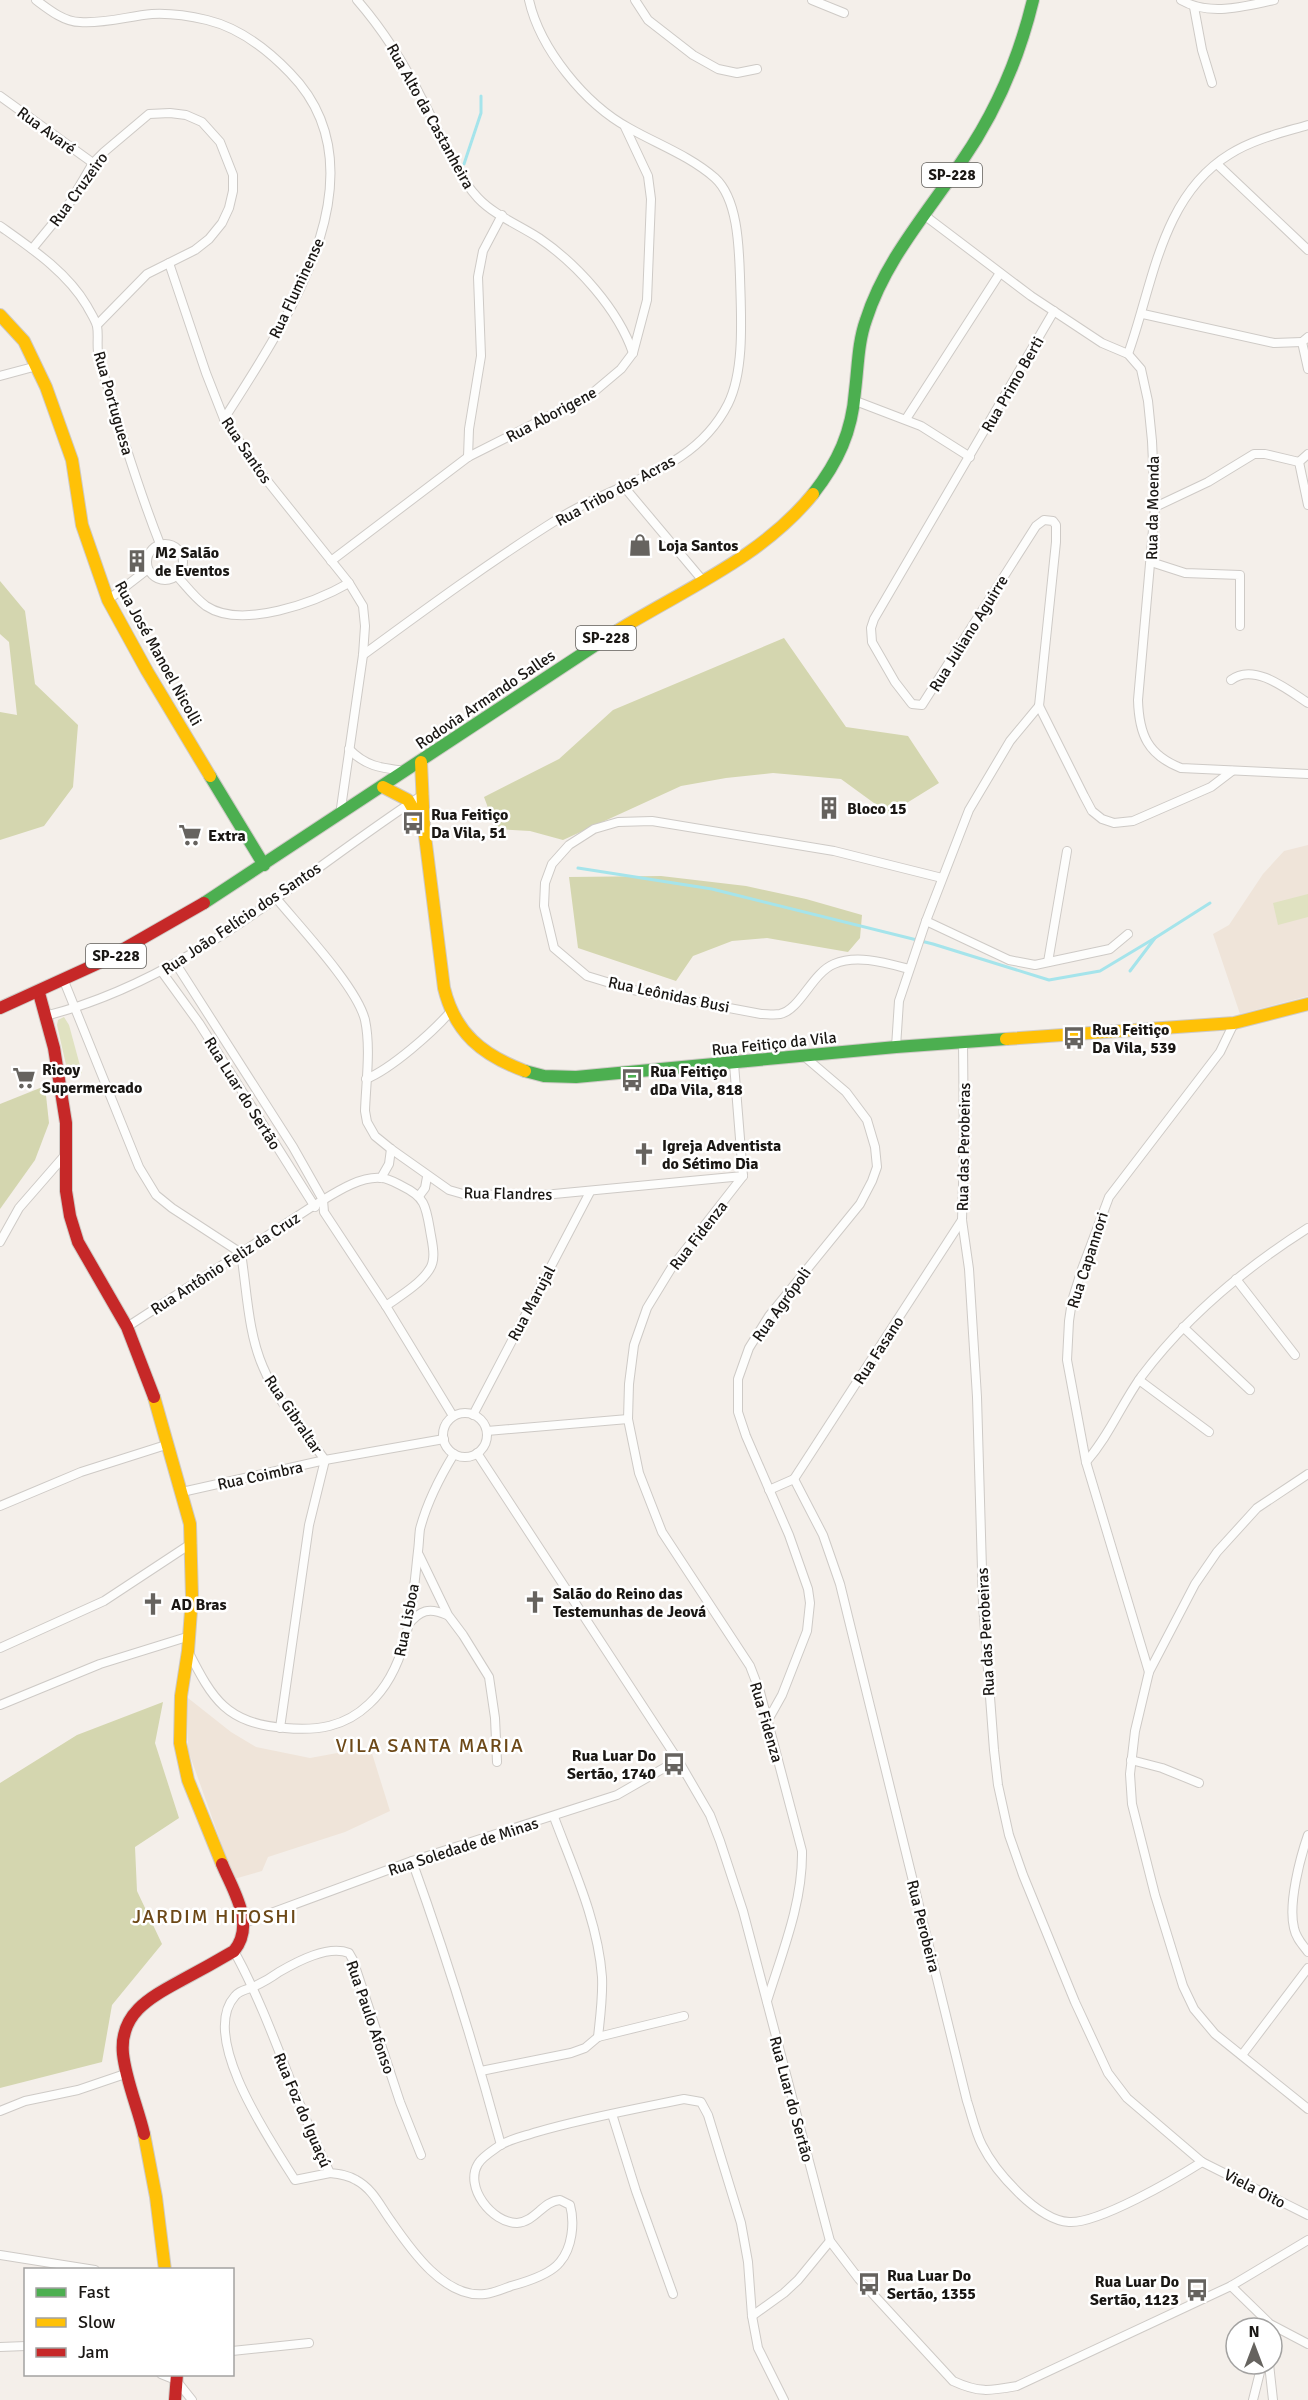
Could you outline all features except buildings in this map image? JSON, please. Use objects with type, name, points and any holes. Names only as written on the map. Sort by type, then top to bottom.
[{"type":"street","name":"Rua Fluminense","points":[[36,0],[58,15],[78,23],[154,14],[208,20],[270,51],[303,86],[322,124],[330,156],[331,184],[327,213],[316,252],[284,320],[224,419]]},
{"type":"street","name":"Rua Alto da Castanheira","points":[[357,0],[389,41],[467,184],[479,200],[540,239],[572,266],[621,324],[633,353]]},
{"type":"street","name":"Rua Tribo dos Acras","points":[[363,655],[444,595],[559,518],[588,502],[625,488],[673,462],[694,447],[708,434],[729,403],[738,369],[739,254],[730,200],[714,178],[699,167],[625,127],[599,106],[562,67],[543,40],[534,21],[529,0]]},
{"type":"street","points":[[634,0],[648,20],[693,55],[718,69],[737,73],[757,69]]},
{"type":"street","points":[[812,0],[844,13]]},
{"type":"street","name":"Rodovia Armando Salles","points":[[0,1008],[39,993],[127,950],[264,865],[596,644],[704,582],[761,543],[807,501],[837,460],[845,443],[860,342],[869,309],[884,277],[993,111],[1013,66],[1033,0]]},
{"type":"street","points":[[1181,0],[1194,8],[1224,8],[1274,0]]},
{"type":"street","points":[[1194,8],[1202,50],[1212,83]]},
{"type":"street","name":"Rua Avaré","points":[[0,96],[93,164]]},
{"type":"street","name":"Rua Cruzeiro","points":[[32,249],[69,204],[93,164],[142,119],[155,113],[186,115],[202,122],[220,142],[233,175],[233,191],[222,223],[209,239],[195,250],[147,274],[97,326]]},
{"type":"street","points":[[924,214],[1000,273],[1054,311],[1101,343],[1128,354],[1143,314],[1155,267],[1171,222],[1196,184],[1230,154],[1254,142],[1308,125]]},
{"type":"street","name":"Rua Aborigene","points":[[331,561],[468,457],[589,396],[621,369],[633,353],[647,300],[651,199],[648,176],[625,127]]},
{"type":"street","points":[[1217,164],[1308,250]]},
{"type":"street","points":[[468,457],[469,429],[481,356],[478,278],[483,251],[502,215]]},
{"type":"street","name":"Rua Portuguesa","points":[[0,226],[32,249],[74,288],[97,326],[98,354],[144,502],[160,544]]},
{"type":"street","name":"Rua Santos","points":[[169,262],[224,419],[261,473],[349,583],[365,614],[363,655],[340,815]]},
{"type":"street","points":[[906,419],[1000,273]]},
{"type":"street","name":"Rua Primo Berti","points":[[970,457],[1054,311]]},
{"type":"street","points":[[1143,314],[1274,344],[1305,340],[1308,369]]},
{"type":"street","name":"Rua José Manoel Nicolli","points":[[0,315],[24,341],[37,366],[69,452],[82,525],[108,600],[147,671],[264,865]]},
{"type":"street","name":"Rua da Moenda","points":[[1128,354],[1141,369],[1148,401],[1155,507],[1146,622],[1138,674],[1141,730],[1152,750],[1165,761],[1181,768],[1308,774]]},
{"type":"street","points":[[0,376],[37,366]]},
{"type":"street","points":[[853,400],[906,419],[942,438],[970,457]]},
{"type":"street","points":[[1155,507],[1217,477],[1254,454],[1265,454],[1299,462]]},
{"type":"street","points":[[1299,462],[1308,454]]},
{"type":"street","name":"Rua Juliano Aguirre","points":[[970,457],[878,611],[871,628],[872,642],[908,700],[916,705],[922,705],[1036,526],[1044,520],[1053,521],[1056,525],[1056,542],[1039,706]]},
{"type":"street","points":[[1299,462],[1308,505]]},
{"type":"street","points":[[625,488],[704,582]]},
{"type":"street","points":[[160,544],[171,544],[183,556],[183,567],[172,579],[161,579],[151,574],[148,569],[150,551],[160,544]]},
{"type":"street","points":[[1151,562],[1185,573],[1240,575],[1240,626]]},
{"type":"street","points":[[108,600],[148,569]]},
{"type":"street","points":[[177,576],[208,607],[221,612],[246,615],[306,603],[332,593],[349,583]]},
{"type":"street","points":[[1231,680],[1240,674],[1252,673],[1275,683],[1308,703]]},
{"type":"street","points":[[896,1047],[899,1001],[926,921],[969,810],[1010,741],[1039,706],[1092,811],[1102,819],[1114,823],[1133,821],[1211,787],[1232,771]]},
{"type":"street","points":[[349,750],[360,760],[377,767],[406,771]]},
{"type":"street","name":"Rua Feitiço da Vila","points":[[421,762],[424,828],[444,988],[451,1011],[469,1037],[484,1050],[528,1072],[560,1078],[734,1064],[896,1047],[1234,1023],[1308,1004]]},
{"type":"street","points":[[383,787],[399,792],[412,801]]},
{"type":"street","name":"Rua João Felício dos Santos","points":[[45,1016],[75,1008],[176,964],[276,898],[423,794]]},
{"type":"street","name":"Rua Feitiço da Vila","points":[[412,801],[424,828]]},
{"type":"street","name":"Rua Leônidas Busi","points":[[909,969],[860,960],[834,964],[816,978],[789,1010],[781,1014],[761,1014],[718,1004],[633,990],[587,975],[554,948],[544,906],[545,883],[552,864],[569,845],[594,829],[618,822],[652,821],[834,851],[942,878]]},
{"type":"street","points":[[1048,962],[1066,851]]},
{"type":"street","name":"Rua Flandres","points":[[276,898],[350,989],[359,1004],[367,1031],[365,1111],[367,1122],[375,1136],[427,1177],[449,1191],[463,1194],[532,1196],[743,1176]]},
{"type":"street","points":[[926,921],[1009,960],[1027,964],[1110,949],[1128,934]]},
{"type":"street","name":"Rua Luar do Sertão","points":[[176,964],[292,1147],[322,1200],[324,1212],[386,1306],[453,1416]]},
{"type":"street","name":"Rua Luar do Sertão","points":[[162,972],[215,1047],[313,1206],[324,1212]]},
{"type":"street","points":[[64,981],[135,1158],[156,1195],[240,1253]]},
{"type":"street","points":[[39,993],[61,1088],[67,1153],[66,1191],[70,1216],[78,1242],[127,1327],[156,1401],[190,1524],[192,1597],[190,1636],[179,1728],[182,1761],[241,1909],[244,1923],[240,1944],[234,1951],[137,2007],[126,2025],[123,2040],[124,2057],[154,2177],[165,2268]]},
{"type":"street","points":[[366,1079],[381,1072],[408,1051],[451,1011]]},
{"type":"street","name":"Rua Capannori","points":[[1149,1672],[1086,1462],[1067,1354],[1072,1301],[1109,1197],[1220,1052],[1234,1023]]},
{"type":"street","points":[[215,1047],[224,1040]]},
{"type":"street","name":"Rua das Perobeiras","points":[[963,1042],[962,1220],[969,1269],[977,1397],[983,1604],[990,1717],[998,1785],[1010,1835],[1023,1875],[1075,2002],[1108,2073],[1127,2098],[1202,2162]]},
{"type":"street","name":"Rua Agrópoli","points":[[768,1720],[782,1695],[807,1631],[810,1603],[808,1588],[789,1535],[746,1436],[738,1412],[738,1379],[743,1362],[768,1316],[860,1204],[877,1167],[875,1147],[867,1120],[846,1092],[805,1057]]},
{"type":"street","points":[[734,1064],[743,1176]]},
{"type":"street","points":[[386,1306],[427,1273],[433,1262],[427,1212],[419,1196],[381,1178],[389,1164],[391,1149]]},
{"type":"street","points":[[0,1242],[19,1208],[67,1153]]},
{"type":"street","name":"Rua Fidenza","points":[[743,1176],[672,1267],[647,1308],[634,1345],[629,1384],[628,1419],[639,1473],[662,1532],[750,1666],[768,1720],[802,1851],[802,1872],[794,1915],[766,2002]]},
{"type":"street","points":[[419,1196],[425,1188],[427,1177]]},
{"type":"street","name":"Rua Antônio Feliz da Cruz","points":[[127,1327],[322,1200],[358,1182],[381,1178]]},
{"type":"street","name":"Rua Marujal","points":[[473,1415],[590,1192]]},
{"type":"street","name":"Rua Fasano","points":[[794,1479],[962,1220]]},
{"type":"street","points":[[1086,1462],[1106,1437],[1139,1380],[1183,1327],[1263,1257],[1307,1232]]},
{"type":"street","name":"Rua Gibraltar","points":[[240,1253],[255,1343],[262,1366],[270,1383],[325,1460],[309,1525],[280,1728]]},
{"type":"street","points":[[1236,1279],[1295,1355]]},
{"type":"street","points":[[1183,1327],[1250,1390]]},
{"type":"street","points":[[1139,1380],[1209,1432]]},
{"type":"street","points":[[463,1413],[473,1415],[481,1420],[487,1431],[485,1443],[477,1453],[466,1456],[454,1454],[447,1448],[444,1431],[453,1416],[463,1413]]},
{"type":"street","points":[[487,1431],[628,1419]]},
{"type":"street","name":"Rua Coimbra","points":[[182,1492],[325,1460],[444,1439]]},
{"type":"street","points":[[0,1506],[81,1472],[169,1444]]},
{"type":"street","name":"Rua Luar do Sertão","points":[[477,1453],[678,1760],[710,1815],[743,1911],[830,2241],[859,2279],[953,2381],[972,2390],[990,2391],[1017,2386],[1231,2286],[1308,2240]]},
{"type":"street","name":"Rua Lisboa","points":[[188,1651],[206,1686],[230,1712],[248,1721],[280,1728],[304,1730],[325,1728],[341,1723],[362,1711],[383,1689],[396,1668],[404,1644],[420,1529],[438,1481],[454,1454]]},
{"type":"street","points":[[1308,1474],[1257,1508],[1217,1552],[1195,1584],[1149,1672],[1135,1731],[1130,1774],[1131,1804],[1155,1895],[1183,1986],[1194,2009],[1215,2034],[1308,2109]]},
{"type":"street","points":[[769,1490],[794,1479]]},
{"type":"street","name":"Rua Perobeira","points":[[794,1479],[823,1535],[840,1584],[968,2101],[977,2135],[989,2157],[1012,2186],[1026,2198],[1054,2218],[1069,2222],[1090,2219],[1136,2199],[1202,2162]]},
{"type":"street","points":[[0,1648],[104,1601],[192,1543]]},
{"type":"street","points":[[418,1552],[448,1615],[489,1677],[495,1718],[497,1762]]},
{"type":"street","points":[[407,1626],[418,1613],[428,1610],[436,1610],[448,1615]]},
{"type":"street","points":[[0,1705],[100,1664],[190,1636]]},
{"type":"street","name":"Rua Soledade de Minas","points":[[244,1923],[412,1861],[617,1795],[678,1760]]},
{"type":"street","points":[[1131,1760],[1162,1768],[1199,1783]]},
{"type":"street","points":[[554,1817],[586,1901],[600,1960],[602,1980],[598,2037]]},
{"type":"street","points":[[1308,1835],[1295,1891],[1293,1913],[1298,1940],[1308,1952]]},
{"type":"street","points":[[412,1861],[481,2072],[501,2145]]},
{"type":"street","name":"Rua Paulo Afonso","points":[[330,2173],[295,2180],[256,2116],[235,2075],[225,2023],[231,2003],[242,1990],[254,1987],[303,1960],[337,1950],[349,1953],[354,1960],[400,2102],[422,2155]]},
{"type":"street","name":"Rua Foz do Iguaçú","points":[[234,1951],[254,1987],[288,2077],[330,2173],[346,2175],[373,2193],[392,2222],[435,2276],[453,2287],[471,2293],[485,2294],[527,2281],[557,2266],[569,2247],[572,2226],[570,2205],[560,2200],[549,2203],[529,2219],[518,2223],[506,2221],[491,2211],[481,2199],[474,2184],[474,2174],[478,2163],[501,2145],[557,2126],[684,2099],[701,2102],[708,2115],[741,2223],[748,2262],[752,2316]]},
{"type":"street","points":[[1242,2055],[1308,1968]]},
{"type":"street","points":[[481,2072],[571,2054],[585,2048],[598,2037],[684,2016]]},
{"type":"street","points":[[0,2111],[25,2101],[78,2090],[128,2073]]},
{"type":"street","points":[[612,2114],[636,2191],[673,2294]]},
{"type":"street","name":"Viela Oito","points":[[1202,2162],[1308,2215]]},
{"type":"street","points":[[784,2400],[758,2348],[752,2316],[798,2280],[830,2241]]},
{"type":"street","points":[[0,2255],[82,2268]]},
{"type":"street","points":[[1231,2286],[1260,2316]]},
{"type":"street","points":[[1284,2333],[1308,2344]]},
{"type":"street","points":[[234,2350],[309,2343]]},
{"type":"street","points":[[0,2348],[24,2346]]},
{"type":"street","points":[[1253,2400],[1259,2376]]},
{"type":"street","points":[[1270,2376],[1273,2400]]},
{"type":"street","points":[[175,2400],[176,2377]]},
{"type":"street","points":[[176,2377],[192,2400]]},
{"type":"shaded area","points":[[1308,845],[1308,996],[1240,1014],[1213,934],[1229,925],[1263,874],[1284,851]]},
{"type":"shaded area","points":[[188,1698],[231,1732],[256,1747],[310,1758],[370,1747],[390,1811],[345,1832],[268,1857],[262,1871],[234,1879],[188,1750]]},
{"type":"green space","points":[[0,581],[25,611],[35,684],[78,725],[73,787],[44,826],[0,840],[0,712],[17,715],[9,642],[0,634]]},
{"type":"green space","points":[[784,638],[846,727],[908,736],[939,783],[889,814],[841,779],[773,773],[681,786],[563,840],[530,831],[496,829],[484,797],[559,759],[613,710]]},
{"type":"green space","points":[[661,876],[746,886],[806,899],[862,915],[860,938],[848,952],[767,938],[732,941],[693,956],[676,981],[578,948],[569,877]]},
{"type":"green space","points":[[1308,894],[1308,917],[1278,925],[1273,903]]},
{"type":"green space","points":[[64,1017],[69,1025],[82,1073],[69,1078],[57,1025],[58,1020]]},
{"type":"green space","points":[[45,1086],[49,1123],[35,1160],[0,1209],[0,1104]]},
{"type":"green space","points":[[163,1702],[155,1743],[179,1818],[135,1847],[137,1891],[162,1944],[112,2005],[102,2062],[0,2088],[0,1783],[77,1735]]},
{"type":"waterway","points":[[464,164],[481,113],[481,96]]},
{"type":"waterway","points":[[578,868],[712,889],[933,944],[1049,980],[1100,971],[1155,938]]},
{"type":"waterway","points":[[1130,971],[1155,938],[1210,903]]},
{"type":"traffic: fast","points":[[813,494],[830,470],[847,433],[851,420],[861,337],[874,298],[908,237],[962,161],[996,104],[1021,43],[1033,0]]},
{"type":"traffic: fast","points":[[204,903],[617,631]]},
{"type":"traffic: fast","points":[[210,776],[264,865]]},
{"type":"traffic: fast","points":[[525,1071],[544,1076],[576,1077],[1006,1039]]},
{"type":"traffic: slow","points":[[0,315],[24,341],[46,387],[72,460],[82,525],[108,600],[147,671],[210,776]]},
{"type":"traffic: slow","points":[[617,631],[747,554],[793,516],[813,494]]},
{"type":"traffic: slow","points":[[421,762],[424,828],[444,988],[449,1004],[463,1030],[483,1050],[525,1071]]},
{"type":"traffic: slow","points":[[383,787],[408,800],[422,824]]},
{"type":"traffic: slow","points":[[1006,1039],[1234,1023],[1308,1004]]},
{"type":"traffic: slow","points":[[154,1397],[190,1524],[192,1597],[188,1651],[181,1696],[180,1743],[188,1780],[222,1864]]},
{"type":"traffic: slow","points":[[144,2134],[156,2197],[165,2268]]},
{"type":"traffic: jam","points":[[0,1008],[101,962],[204,903]]},
{"type":"traffic: jam","points":[[39,993],[54,1048],[66,1123],[66,1191],[70,1216],[78,1242],[127,1327],[154,1397]]},
{"type":"traffic: jam","points":[[144,2134],[129,2084],[123,2054],[126,2028],[139,2008],[149,2000],[234,1951],[240,1941],[243,1919],[222,1864]]},
{"type":"traffic: jam","points":[[175,2400],[177,2376]]},
{"type":"place","name":"Loja Santos","points":[[640,545]]},
{"type":"place","name":"M2 Salão de Eventos","points":[[137,561]]},
{"type":"place","name":"Bloco 15","points":[[829,808]]},
{"type":"place","name":"Rua Feitiço Da Vila, 51","points":[[413,823]]},
{"type":"place","name":"Extra","points":[[190,835]]},
{"type":"place","name":"Rua Feitiço Da Vila, 539","points":[[1074,1038]]},
{"type":"place","name":"Ricoy Supermercado","points":[[24,1078]]},
{"type":"place","name":"Rua Feitiço dDa Vila, 818","points":[[632,1080]]},
{"type":"place","name":"Igreja Adventista do Sétimo Dia","points":[[644,1154]]},
{"type":"place","name":"Salão do Reino das Testemunhas de Jeová","points":[[535,1602]]},
{"type":"place","name":"AD Bras","points":[[153,1604]]},
{"type":"place","name":"Rua Luar Do Sertão, 1740","points":[[674,1764]]},
{"type":"place","name":"Rua Luar Do Sertão, 1355","points":[[869,2284]]},
{"type":"place","name":"Rua Luar Do Sertão, 1123","points":[[1197,2290]]},
{"type":"district","name":"VILA SANTA MARIA","points":[[430,1745]]},
{"type":"district","name":"JARDIM HITOSHI","points":[[215,1916]]}]
